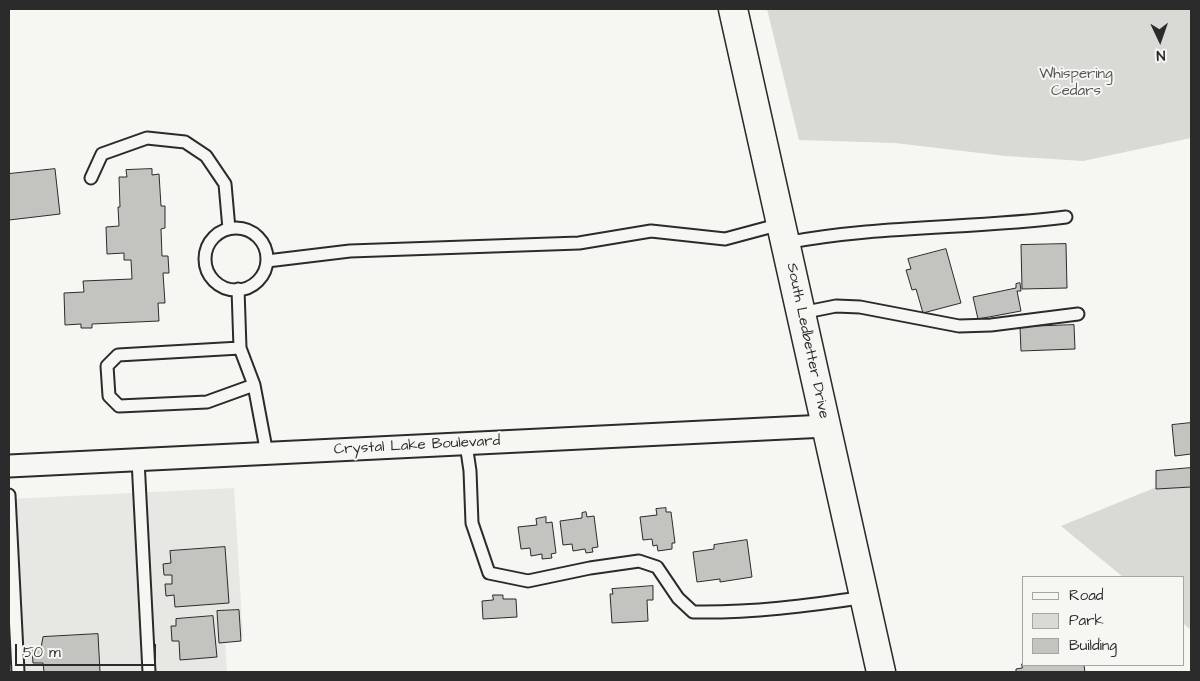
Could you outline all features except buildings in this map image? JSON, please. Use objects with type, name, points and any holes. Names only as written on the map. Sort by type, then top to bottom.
[{"type":"street","name":"South Ledbetter Drive","points":[[733,9],[881,672]]},
{"type":"street","name":"Crystal Lake Boulevard","points":[[9,466],[826,426]]},
{"type":"lane","points":[[91,178],[102,154],[147,138],[185,142],[206,156],[225,184],[229,229]]},
{"type":"lane","points":[[266,261],[350,251],[579,243],[651,231],[725,239],[783,234],[832,235],[929,226],[1027,222],[1066,217]]},
{"type":"lane","points":[[229,229],[248,230],[256,235],[266,252],[265,270],[260,277],[254,283],[238,289],[228,289],[211,278],[205,264],[206,248],[211,239],[229,229]]},
{"type":"lane","points":[[238,289],[240,348],[254,385],[267,454]]},
{"type":"lane","points":[[801,313],[836,306],[860,307],[959,326],[991,325],[1078,314]]},
{"type":"lane","points":[[240,348],[118,355],[107,366],[109,396],[119,406],[206,402],[254,385]]},
{"type":"lane","points":[[466,444],[470,471],[472,523],[489,573],[528,581],[590,568],[639,561],[657,567],[678,598],[693,612],[731,613],[795,608],[865,597]]},
{"type":"lane","points":[[138,460],[149,672]]},
{"type":"lane","points":[[9,495],[18,672]]},
{"type":"shaded area","points":[[234,488],[243,637],[225,638],[227,672],[9,672],[9,499]]},
{"type":"green space","name":"Whispering Cedars","points":[[767,9],[1191,9],[1191,138],[1083,161],[1005,156],[895,143],[799,140]]},
{"type":"green space","points":[[1191,473],[1191,630],[1185,625],[1185,576],[1122,576],[1061,526]]}]
